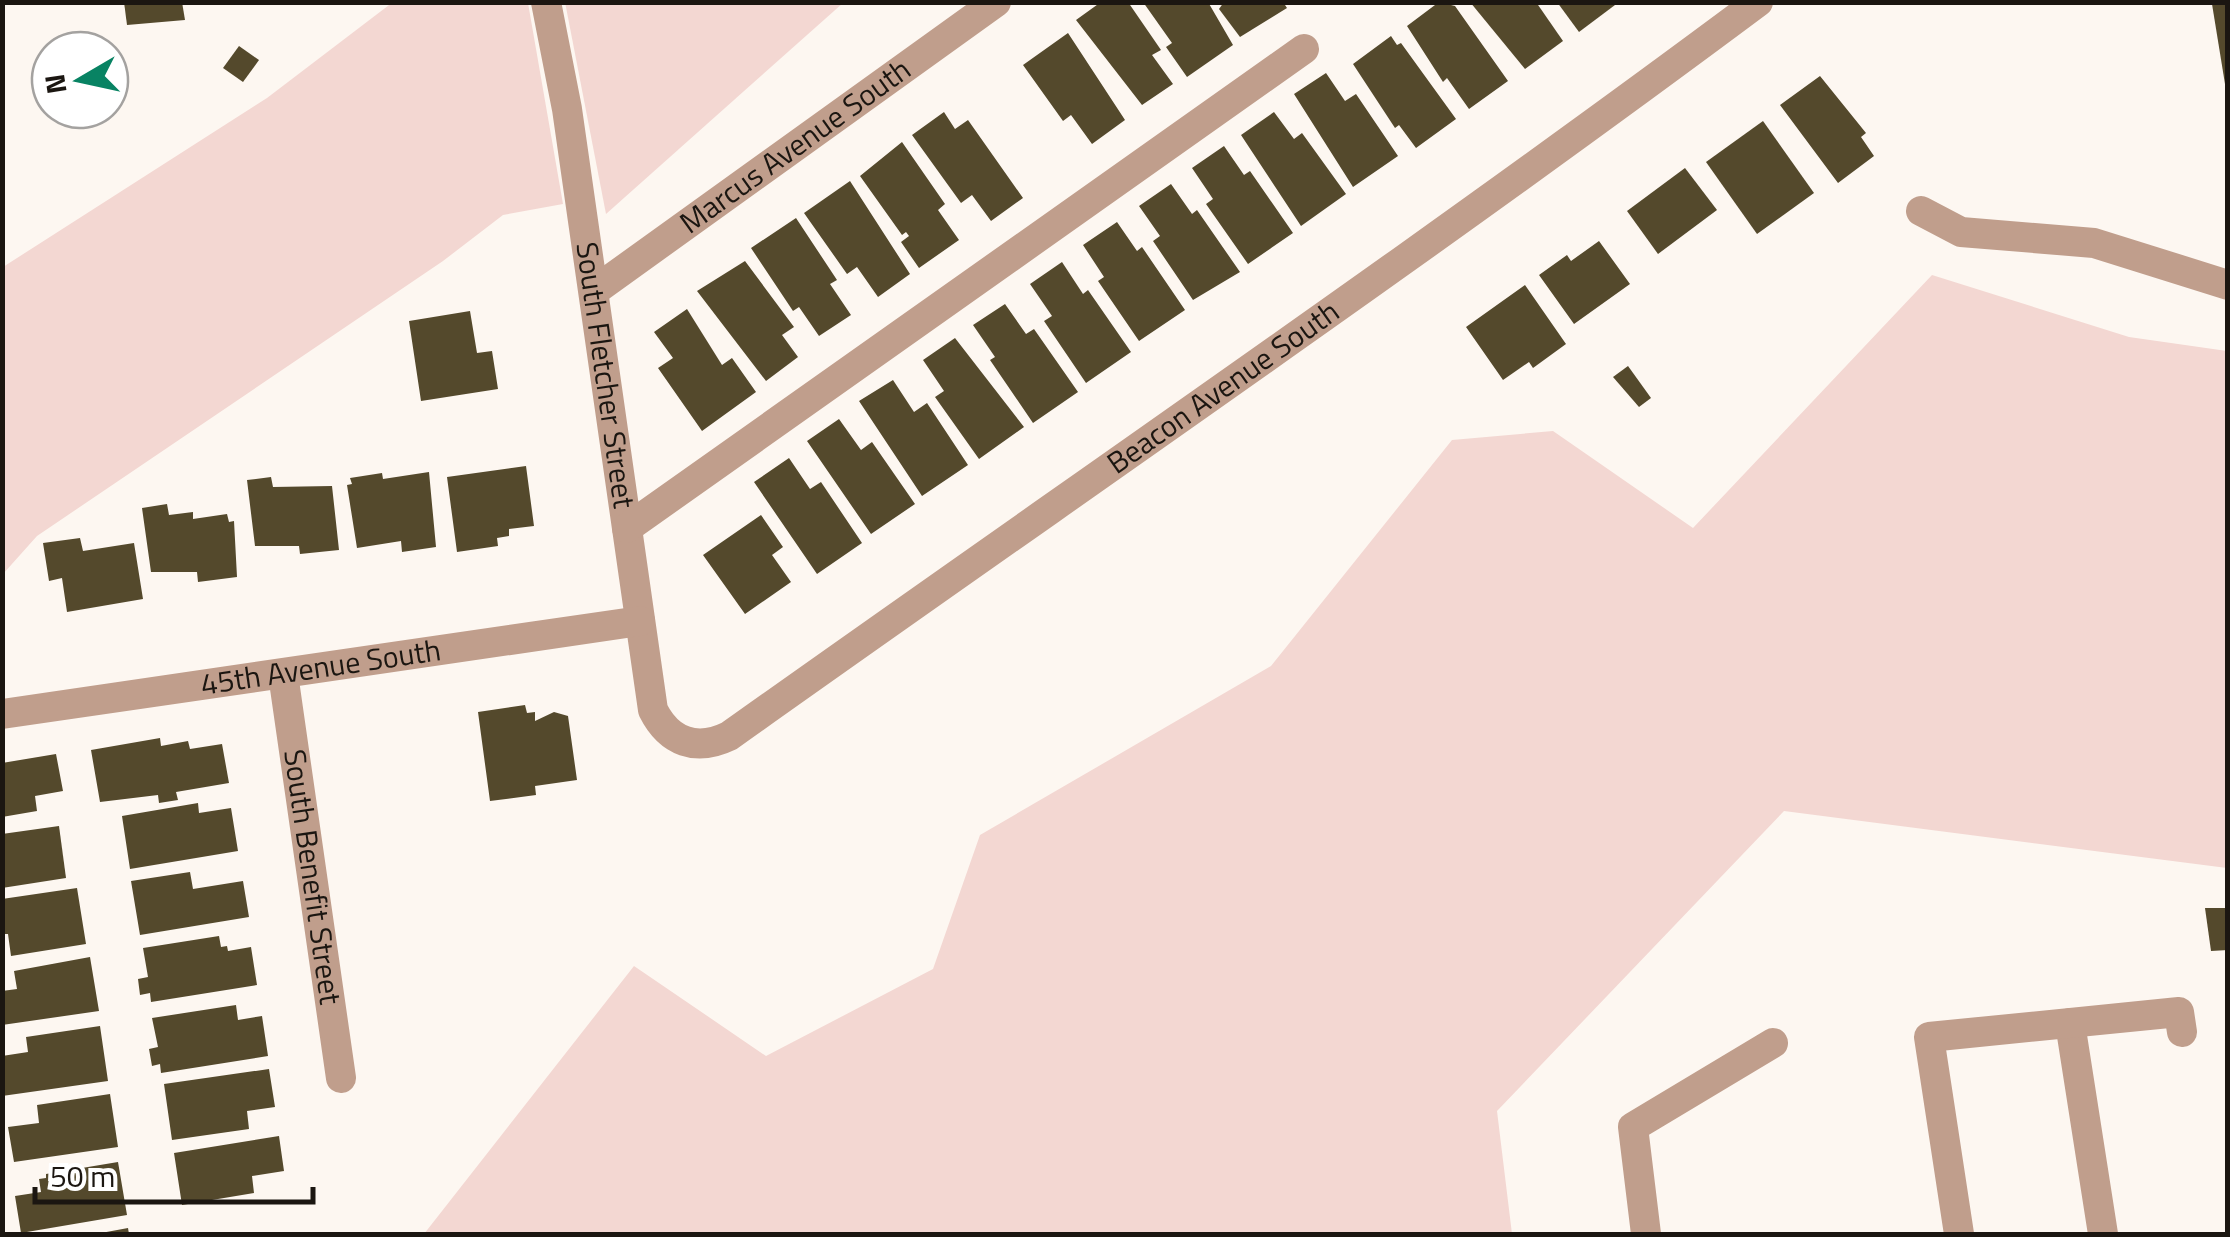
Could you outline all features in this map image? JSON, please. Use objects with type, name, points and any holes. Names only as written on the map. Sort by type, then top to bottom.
[{"type":"street","name":"South Fletcher Street","points":[[546,2],[594,291],[653,710],[662,728],[677,740]]},
{"type":"street","name":"Marcus Avenue South","points":[[594,291],[996,2]]},
{"type":"street","name":"Beacon Avenue South","points":[[677,740],[700,746],[729,736],[1256,360],[1406,262],[1758,2]]},
{"type":"street","points":[[627,528],[1304,49]]},
{"type":"street","points":[[1921,211],[1961,232],[2094,243],[2228,285]]},
{"type":"street","name":"45th Avenue South","points":[[2,714],[640,621]]},
{"type":"street","name":"South Benefit Street","points":[[284,674],[340,1078]]},
{"type":"street","points":[[1959,1234],[1930,1037],[2179,1012],[2182,1032]]},
{"type":"street","points":[[2070,1023],[2102,1234]]},
{"type":"street","points":[[1646,1234],[1633,1127],[1773,1043]]},
{"type":"shaded area","points":[[393,2],[528,3],[563,204],[503,215],[443,261],[37,536],[3,574],[3,267],[267,98]]},
{"type":"shaded area","points":[[565,2],[843,2],[843,3],[606,214]]},
{"type":"shaded area","points":[[1932,275],[2129,337],[2227,351],[2227,868],[1784,811],[1497,1111],[1512,1234],[424,1234],[634,966],[766,1056],[933,969],[980,835],[1271,666],[1452,440],[1553,431],[1693,528]]},
{"type":"building","points":[[124,2],[182,2],[185,20],[127,25]]},
{"type":"building","points":[[1101,2],[1128,2],[1161,50],[1152,55],[1173,84],[1142,105],[1076,20]]},
{"type":"building","points":[[1143,2],[1208,2],[1233,45],[1187,77],[1166,47],[1172,43]]},
{"type":"building","points":[[1224,2],[1283,2],[1287,8],[1240,37],[1219,9]]},
{"type":"building","points":[[1439,2],[1455,6],[1508,81],[1469,109],[1447,78],[1443,82],[1407,26]]},
{"type":"building","points":[[1470,2],[1536,2],[1563,41],[1525,69]]},
{"type":"building","points":[[1557,2],[1619,2],[1579,32]]},
{"type":"building","points":[[2228,2],[2228,84],[2225,84],[2212,4]]},
{"type":"building","points":[[1068,33],[1125,120],[1092,144],[1071,115],[1063,121],[1023,65]]},
{"type":"building","points":[[1391,36],[1397,45],[1401,43],[1456,119],[1416,148],[1399,125],[1395,128],[1353,64]]},
{"type":"building","points":[[239,46],[259,60],[243,82],[223,68]]},
{"type":"building","points":[[1326,73],[1345,101],[1356,94],[1398,156],[1353,187],[1294,94]]},
{"type":"building","points":[[1820,76],[1866,133],[1861,137],[1874,156],[1838,183],[1780,105]]},
{"type":"building","points":[[944,112],[955,129],[968,120],[1023,198],[991,221],[972,195],[961,203],[912,135]]},
{"type":"building","points":[[1274,112],[1294,139],[1302,133],[1346,194],[1301,226],[1241,135]]},
{"type":"building","points":[[1763,121],[1814,193],[1757,234],[1706,162]]},
{"type":"building","points":[[902,142],[945,204],[938,210],[959,240],[919,268],[901,242],[909,236],[906,232],[902,235],[860,176]]},
{"type":"building","points":[[1224,146],[1244,175],[1250,171],[1293,233],[1248,264],[1206,204],[1213,199],[1192,168]]},
{"type":"building","points":[[1685,168],[1717,210],[1658,254],[1627,211]]},
{"type":"building","points":[[850,181],[910,274],[878,297],[857,267],[847,274],[804,213]]},
{"type":"building","points":[[1171,184],[1192,214],[1197,210],[1240,272],[1193,300],[1153,241],[1160,236],[1139,206]]},
{"type":"building","points":[[796,218],[837,280],[830,284],[851,315],[819,336],[799,307],[793,311],[751,248]]},
{"type":"building","points":[[1117,222],[1137,251],[1142,247],[1185,310],[1139,341],[1098,281],[1104,277],[1083,245]]},
{"type":"building","points":[[1599,241],[1630,284],[1574,324],[1539,275],[1567,255],[1571,261]]},
{"type":"building","points":[[745,261],[794,327],[782,335],[798,357],[766,381],[697,291]]},
{"type":"building","points":[[1062,262],[1083,294],[1088,290],[1131,352],[1086,383],[1044,321],[1052,316],[1030,284]]},
{"type":"building","points":[[1525,285],[1566,344],[1533,368],[1529,362],[1503,380],[1466,327]]},
{"type":"building","points":[[1005,304],[1026,334],[1034,329],[1078,392],[1033,423],[990,360],[995,357],[973,325]]},
{"type":"building","points":[[687,309],[722,365],[732,358],[756,392],[702,431],[658,368],[673,358],[654,332]]},
{"type":"building","points":[[470,311],[477,353],[492,351],[498,389],[421,401],[409,321]]},
{"type":"building","points":[[955,338],[1024,427],[979,459],[935,397],[944,391],[923,360]]},
{"type":"building","points":[[1628,366],[1651,398],[1639,407],[1613,377]]},
{"type":"building","points":[[893,380],[914,412],[927,403],[968,465],[922,496],[859,401]]},
{"type":"building","points":[[839,419],[861,450],[872,442],[915,504],[871,534],[807,441]]},
{"type":"building","points":[[789,458],[810,489],[821,482],[862,543],[817,574],[754,482]]},
{"type":"building","points":[[526,466],[534,526],[509,529],[509,536],[497,538],[498,546],[457,552],[447,477]]},
{"type":"building","points":[[429,472],[436,547],[402,552],[401,541],[357,548],[347,485],[352,484],[350,478],[382,473],[383,479]]},
{"type":"building","points":[[271,477],[273,487],[332,486],[339,550],[300,554],[299,546],[255,546],[247,480]]},
{"type":"building","points":[[167,504],[169,515],[193,512],[193,519],[227,514],[229,522],[234,521],[237,577],[198,582],[197,572],[151,572],[142,508]]},
{"type":"building","points":[[761,515],[783,547],[772,555],[791,582],[745,614],[703,555]]},
{"type":"building","points":[[80,538],[83,551],[134,543],[143,599],[67,612],[62,578],[49,581],[43,543]]},
{"type":"building","points":[[525,705],[527,713],[535,712],[535,721],[554,712],[568,716],[577,780],[535,786],[536,795],[490,801],[478,712]]},
{"type":"building","points":[[160,738],[161,746],[188,741],[190,749],[222,744],[229,783],[176,792],[178,800],[159,803],[158,795],[100,802],[91,750]]},
{"type":"building","points":[[56,754],[63,791],[35,796],[37,811],[2,817],[2,763]]},
{"type":"building","points":[[198,803],[199,813],[231,808],[238,851],[130,869],[122,816]]},
{"type":"building","points":[[59,826],[66,878],[2,888],[2,834]]},
{"type":"building","points":[[190,872],[193,889],[243,881],[249,917],[140,935],[131,881]]},
{"type":"building","points":[[77,888],[86,944],[11,956],[8,934],[2,934],[2,899]]},
{"type":"building","points":[[2205,908],[2228,908],[2228,950],[2211,951]]},
{"type":"building","points":[[219,936],[221,947],[227,946],[228,951],[251,947],[257,985],[151,1002],[150,993],[140,995],[138,979],[148,977],[143,948]]},
{"type":"building","points":[[90,957],[99,1011],[2,1025],[2,991],[17,989],[14,971]]},
{"type":"building","points":[[236,1005],[238,1020],[262,1016],[268,1056],[161,1073],[160,1064],[152,1066],[149,1049],[158,1047],[152,1018]]},
{"type":"building","points":[[100,1026],[108,1081],[2,1096],[2,1056],[28,1052],[26,1037]]},
{"type":"building","points":[[269,1069],[275,1107],[247,1111],[249,1129],[172,1140],[164,1084]]},
{"type":"building","points":[[110,1094],[118,1147],[14,1162],[8,1127],[39,1123],[37,1105]]},
{"type":"building","points":[[279,1136],[284,1171],[252,1176],[254,1193],[182,1205],[174,1153]]},
{"type":"building","points":[[118,1162],[127,1215],[21,1233],[15,1196],[41,1192],[39,1179],[46,1178],[46,1174]]},
{"type":"building","points":[[128,1228],[129,1234],[101,1233]]}]
